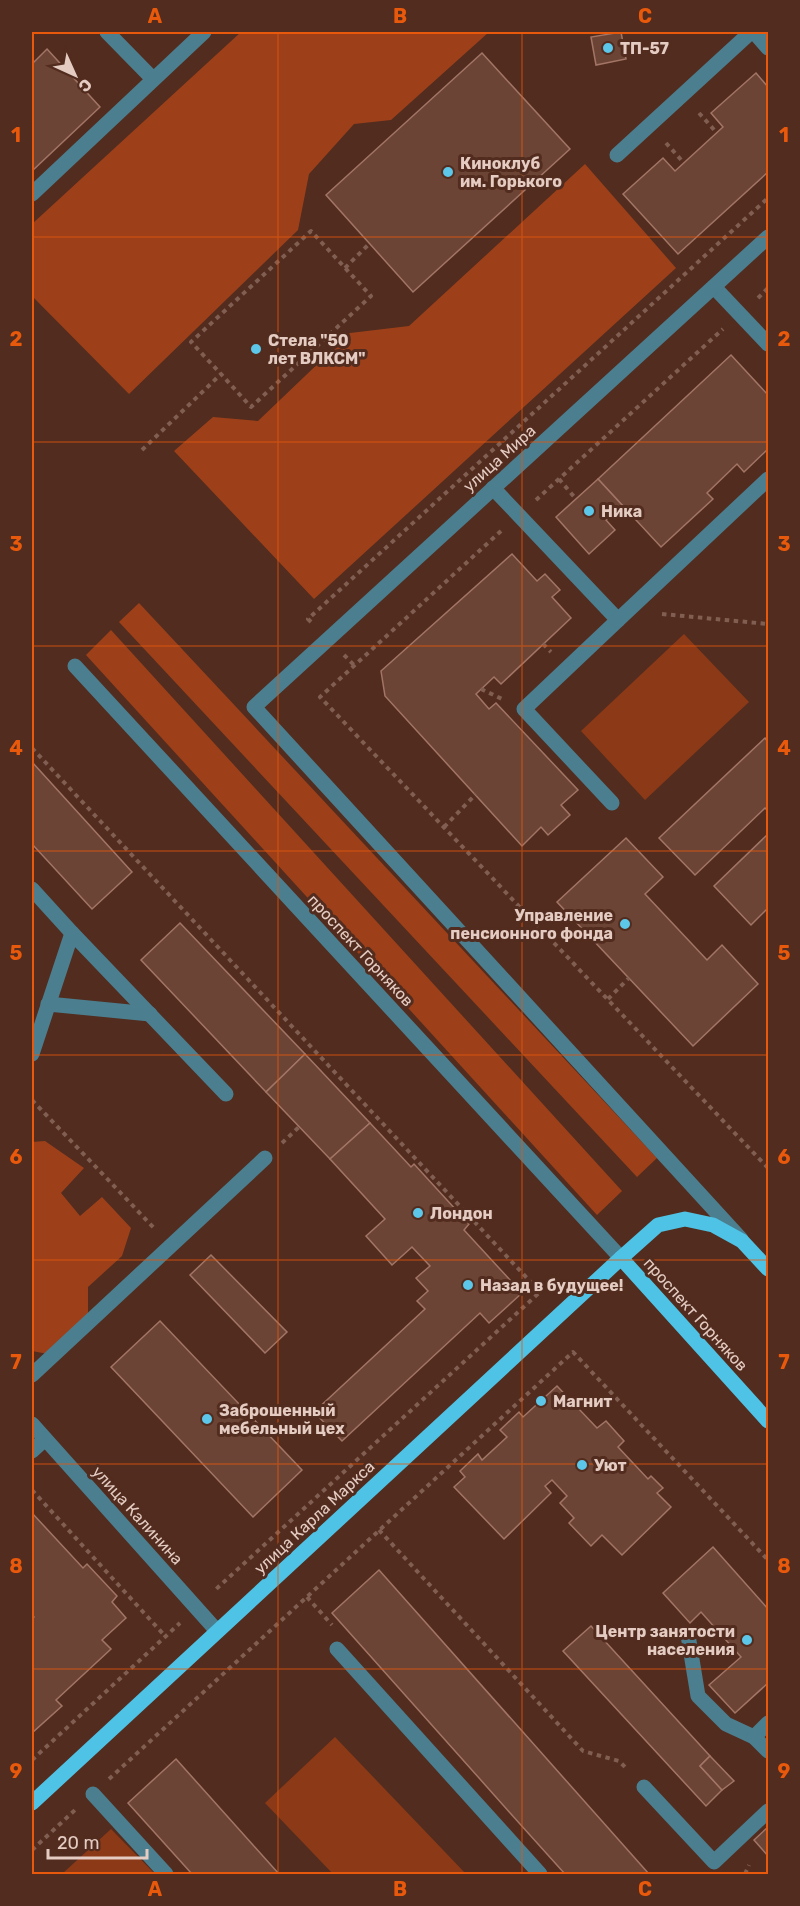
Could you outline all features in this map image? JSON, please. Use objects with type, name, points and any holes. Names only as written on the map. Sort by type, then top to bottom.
[{"type":"main road","name":"проспект Горняков","points":[[768,1269],[742,1240],[713,1225],[685,1220],[658,1225],[621,1257],[768,1420]]},
{"type":"main road","name":"улица Карла Маркса","points":[[32,1803],[621,1257]]},
{"type":"street","points":[[107,32],[153,78]]},
{"type":"street","points":[[32,194],[204,32]]},
{"type":"street","points":[[617,155],[753,32],[768,48]]},
{"type":"street","name":"улица Мира","points":[[254,706],[768,237]]},
{"type":"street","points":[[714,287],[768,344]]},
{"type":"street","points":[[612,803],[524,709],[768,479]]},
{"type":"street","points":[[494,488],[623,615]]},
{"type":"street","name":"проспект Горняков","points":[[75,666],[621,1257]]},
{"type":"street","name":"проспект Горняков","points":[[254,706],[742,1240]]},
{"type":"street","points":[[32,889],[226,1094]]},
{"type":"street","points":[[32,1054],[72,933]]},
{"type":"street","points":[[48,1004],[150,1014]]},
{"type":"street","points":[[32,1375],[265,1158]]},
{"type":"street","name":"улица Калинина","points":[[32,1424],[217,1631]]},
{"type":"street","points":[[32,1451],[45,1439]]},
{"type":"street","points":[[688,1635],[698,1696],[726,1724],[754,1737],[768,1751]]},
{"type":"street","points":[[337,1649],[540,1875]]},
{"type":"street","points":[[754,1737],[768,1723]]},
{"type":"street","points":[[644,1786],[714,1862],[768,1811]]},
{"type":"street","points":[[93,1794],[166,1875]]},
{"type":"path","points":[[311,231],[371,296],[251,407],[221,374],[191,342],[311,231]]},
{"type":"path","points":[[345,268],[370,243]]},
{"type":"path","points":[[142,450],[221,374]]},
{"type":"path","points":[[558,479],[576,499]]},
{"type":"path","points":[[623,615],[768,624]]},
{"type":"path","points":[[32,747],[446,1195],[540,1292],[32,1760]]},
{"type":"path","points":[[444,827],[476,794]]},
{"type":"path","points":[[608,999],[629,978]]},
{"type":"path","points":[[32,1100],[171,1246]]},
{"type":"path","points":[[32,1850],[573,1352],[768,1560]]},
{"type":"path","points":[[32,1490],[165,1636]]},
{"type":"path","points":[[379,1530],[583,1752],[619,1761],[644,1786]]},
{"type":"shaded area","points":[[241,32],[489,32],[391,120],[354,124],[309,174],[298,230],[129,394],[32,296],[32,224]]},
{"type":"shaded area","points":[[585,164],[676,268],[314,599],[174,451],[213,417],[258,421],[350,333],[409,326]]},
{"type":"shaded area","points":[[139,603],[657,1158],[637,1177],[119,622]]},
{"type":"shaded area","points":[[111,630],[622,1191],[597,1215],[86,655]]},
{"type":"shaded area","points":[[684,634],[749,702],[645,800],[581,731]]},
{"type":"shaded area","points":[[45,1141],[84,1168],[61,1193],[80,1216],[102,1197],[131,1228],[122,1256],[88,1287],[88,1315],[48,1354],[32,1351],[32,1142]]},
{"type":"shaded area","points":[[335,1737],[466,1874],[333,1874],[265,1803]]},
{"type":"shaded area","points":[[111,1829],[155,1874],[62,1874]]},
{"type":"building","name":"ТП-57","points":[[621,32],[626,59],[596,65],[591,37]]},
{"type":"building","points":[[47,49],[100,107],[32,171],[32,64]]},
{"type":"building","name":"Киноклуб им. Горького","points":[[482,53],[570,149],[413,292],[326,195]]},
{"type":"building","points":[[756,73],[768,87],[768,172],[678,254],[623,194],[663,158],[675,171],[723,127],[711,113]]},
{"type":"building","points":[[731,355],[768,395],[768,449],[744,472],[737,464],[707,493],[713,499],[661,547],[598,479]]},
{"type":"building","name":"Ника","points":[[598,479],[622,505],[606,520],[615,530],[589,554],[556,517]]},
{"type":"building","points":[[512,554],[537,581],[545,574],[560,590],[552,597],[571,618],[501,684],[494,677],[476,694],[489,709],[496,703],[578,790],[561,805],[570,815],[548,835],[541,827],[522,846],[385,696],[381,671]]},
{"type":"building","points":[[765,738],[768,742],[768,811],[765,808],[695,875],[659,838]]},
{"type":"building","points":[[32,762],[132,872],[92,909],[32,844]]},
{"type":"building","points":[[768,834],[768,908],[751,925],[714,886]]},
{"type":"building","name":"Управление пенсионного фонда","points":[[626,838],[663,877],[645,894],[707,960],[722,945],[758,984],[693,1046],[557,902]]},
{"type":"building","points":[[180,923],[305,1054],[266,1092],[141,960]]},
{"type":"building","points":[[305,1054],[370,1123],[330,1159],[266,1092]]},
{"type":"building","name":"Назад в будущее!","points":[[370,1123],[411,1167],[414,1164],[469,1224],[464,1230],[522,1293],[489,1323],[480,1313],[342,1441],[314,1412],[425,1309],[417,1301],[428,1291],[416,1278],[430,1266],[412,1247],[392,1265],[366,1236],[385,1219],[330,1159]]},
{"type":"building","points":[[211,1255],[287,1332],[265,1353],[190,1275]]},
{"type":"building","name":"Заброшенный мебельный цех","points":[[160,1321],[302,1470],[253,1517],[111,1367]]},
{"type":"building","name":"Уют","points":[[557,1386],[597,1428],[606,1421],[624,1441],[618,1447],[648,1479],[651,1476],[663,1488],[657,1493],[671,1507],[622,1555],[602,1535],[591,1546],[569,1523],[574,1518],[560,1503],[567,1496],[552,1480],[545,1486],[551,1493],[504,1539],[454,1487],[465,1477],[460,1471],[478,1454],[482,1460],[507,1437],[500,1430],[519,1412],[523,1417]]},
{"type":"building","points":[[32,1513],[83,1568],[87,1564],[117,1596],[112,1602],[126,1618],[102,1640],[111,1649],[56,1700],[62,1706],[33,1732],[32,1619],[34,1617],[32,1615]]},
{"type":"building","name":"Центр занятости населения","points":[[713,1547],[768,1609],[768,1683],[735,1713],[709,1685],[741,1657],[701,1612],[690,1623],[663,1593]]},
{"type":"building","points":[[379,1570],[649,1874],[565,1874],[332,1613]]},
{"type":"building","points":[[591,1626],[710,1756],[700,1766],[722,1790],[706,1806],[563,1651]]},
{"type":"building","points":[[710,1756],[734,1781],[722,1790],[700,1766]]},
{"type":"building","points":[[176,1759],[279,1874],[192,1874],[128,1803]]},
{"type":"building","points":[[768,1827],[768,1856],[754,1840]]},
{"type":"place","name":"ТП-57","points":[[608,48]]},
{"type":"place","name":"Киноклуб им. Горького","points":[[448,172]]},
{"type":"place","name":"Стела \"50 лет ВЛКСМ\"","points":[[256,349]]},
{"type":"place","name":"Ника","points":[[589,511]]},
{"type":"place","name":"Управление пенсионного фонда","points":[[625,924]]},
{"type":"place","name":"Лондон","points":[[418,1213]]},
{"type":"place","name":"Назад в будущее!","points":[[468,1285]]},
{"type":"place","name":"Магнит","points":[[541,1401]]},
{"type":"place","name":"Заброшенный мебельный цех","points":[[207,1419]]},
{"type":"place","name":"Уют","points":[[582,1465]]},
{"type":"place","name":"Центр занятости населения","points":[[747,1640]]}]
